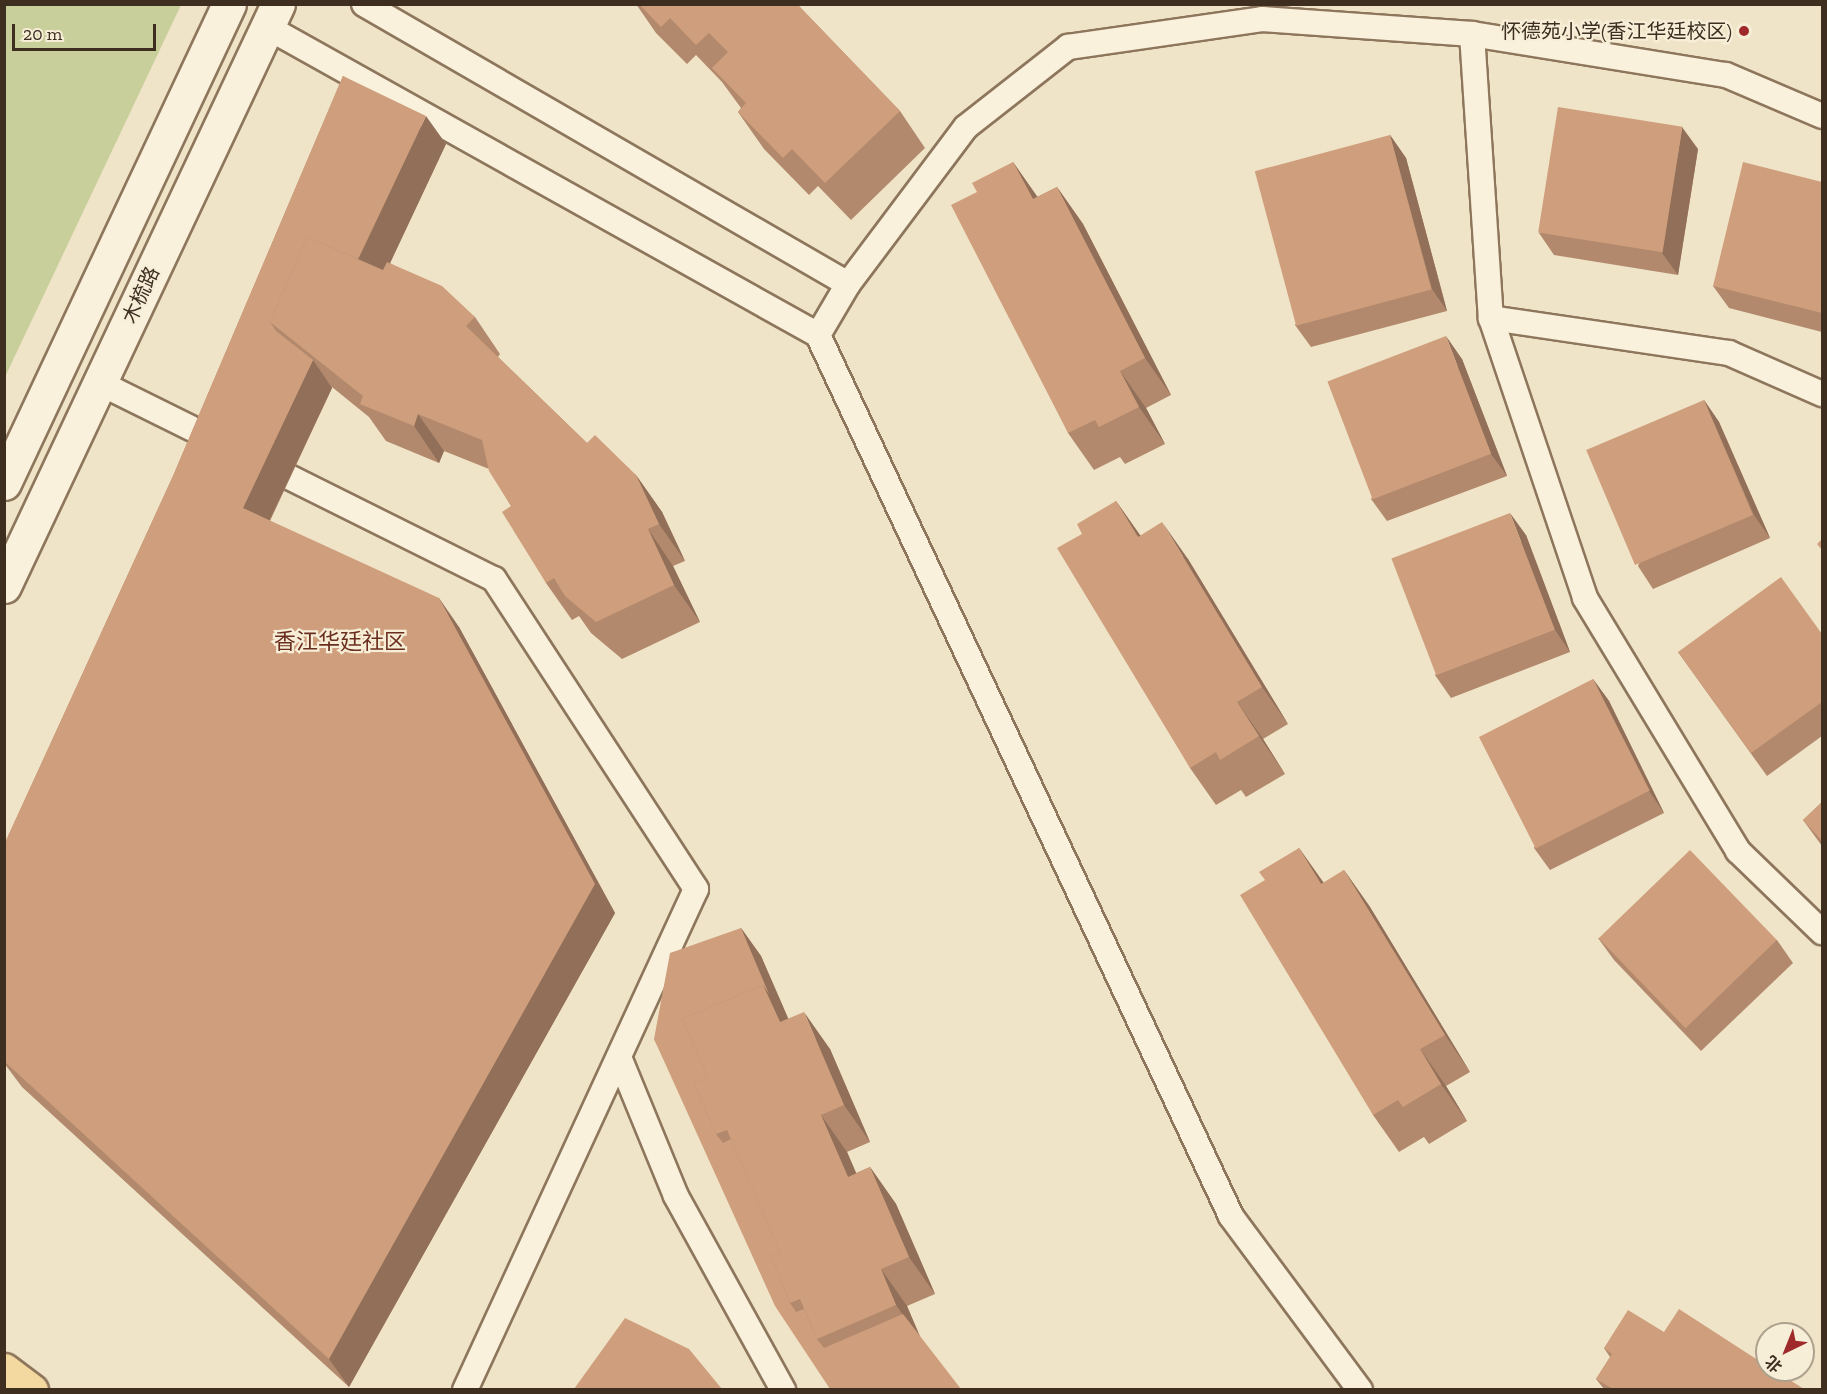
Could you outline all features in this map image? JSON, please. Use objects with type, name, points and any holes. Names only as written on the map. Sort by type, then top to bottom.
[{"type":"main road","points":[[4,1370],[31,1389]]},
{"type":"street","points":[[4,483],[229,4]]},
{"type":"street","name":"木梳路","points":[[4,586],[272,16]]},
{"type":"lane","points":[[364,4],[848,284]]},
{"type":"lane","points":[[272,16],[818,336],[1231,1216],[1360,1389]]},
{"type":"lane","points":[[818,336],[848,284],[966,127],[1068,47],[1262,19],[1472,34],[1726,75],[1822,116]]},
{"type":"lane","points":[[1472,34],[1491,318],[1585,598],[1738,851],[1822,932]]},
{"type":"lane","points":[[1491,318],[1729,353],[1822,394]]},
{"type":"lane","points":[[100,383],[494,579],[696,889],[465,1389]]},
{"type":"lane","points":[[619,1057],[676,1196],[783,1389]]},
{"type":"green space","points":[[4,5],[181,5],[5,377]]},
{"type":"building","points":[[639,4],[797,4],[900,111],[825,183],[792,149],[783,158],[738,112],[746,103],[712,68],[728,52],[709,33],[696,45],[670,18],[661,27]]},
{"type":"building","points":[[343,76],[426,116],[358,259],[307,237],[270,322],[276,331],[313,360],[243,508],[439,598],[595,884],[329,1359],[4,1061],[4,845],[173,476]]},
{"type":"building","points":[[1558,107],[1682,127],[1663,252],[1538,232]]},
{"type":"building","points":[[1390,135],[1431,290],[1296,326],[1255,171]]},
{"type":"building","points":[[1013,162],[1033,199],[1057,187],[1145,358],[1120,371],[1139,407],[1099,427],[1095,420],[1068,433],[951,205],[977,192],[972,183]]},
{"type":"building","points":[[1743,162],[1822,182],[1822,313],[1713,286]]},
{"type":"building","points":[[307,237],[383,270],[387,262],[442,286],[475,317],[466,326],[587,443],[595,435],[636,475],[659,524],[648,529],[674,585],[596,622],[565,596],[554,578],[546,583],[502,512],[511,506],[489,471],[482,440],[418,414],[414,426],[360,404],[363,396],[270,322]]},
{"type":"building","points":[[1446,336],[1491,454],[1373,499],[1327,382]]},
{"type":"building","points":[[1704,400],[1753,515],[1635,565],[1586,450]]},
{"type":"building","points":[[1116,501],[1138,537],[1162,522],[1262,687],[1237,702],[1259,736],[1220,760],[1216,752],[1190,768],[1057,548],[1082,534],[1077,524]]},
{"type":"building","points":[[1510,513],[1555,630],[1436,675],[1391,559]]},
{"type":"building","points":[[1822,539],[1822,550],[1817,544]]},
{"type":"building","points":[[1781,577],[1822,634],[1822,702],[1751,753],[1678,652]]},
{"type":"building","points":[[1593,679],[1650,790],[1536,848],[1479,737]]},
{"type":"building","points":[[1822,802],[1822,841],[1803,820]]},
{"type":"building","points":[[1299,848],[1321,884],[1344,870],[1445,1035],[1420,1049],[1441,1084],[1403,1107],[1398,1100],[1373,1115],[1240,895],[1265,880],[1259,872]]},
{"type":"building","points":[[1690,850],[1777,940],[1685,1028],[1599,938]]},
{"type":"building","points":[[741,928],[769,994],[763,985],[682,1019],[708,1077],[694,1083],[716,1134],[723,1143],[731,1139],[780,1252],[771,1256],[790,1303],[796,1312],[804,1309],[817,1339],[824,1348],[903,1314],[961,1389],[830,1389],[775,1306],[654,1039],[670,953]]},
{"type":"building","points":[[763,985],[780,1022],[804,1012],[844,1105],[821,1115],[848,1177],[870,1167],[909,1257],[881,1269],[896,1305],[817,1339],[800,1299],[790,1303],[771,1256],[780,1252],[727,1130],[716,1134],[694,1083],[708,1077],[682,1019]]},
{"type":"building","points":[[1679,1309],[1755,1358],[1755,1382],[1793,1382],[1804,1389],[1613,1389],[1596,1379],[1612,1354],[1604,1348],[1628,1310],[1664,1332]]},
{"type":"building","points":[[625,1318],[689,1349],[722,1389],[574,1389]]},
{"type":"place","name":"怀德苑小学(香江华廷校区)","points":[[1744,31]]},
{"type":"district","name":"香江华廷社区","points":[[340,642]]}]
